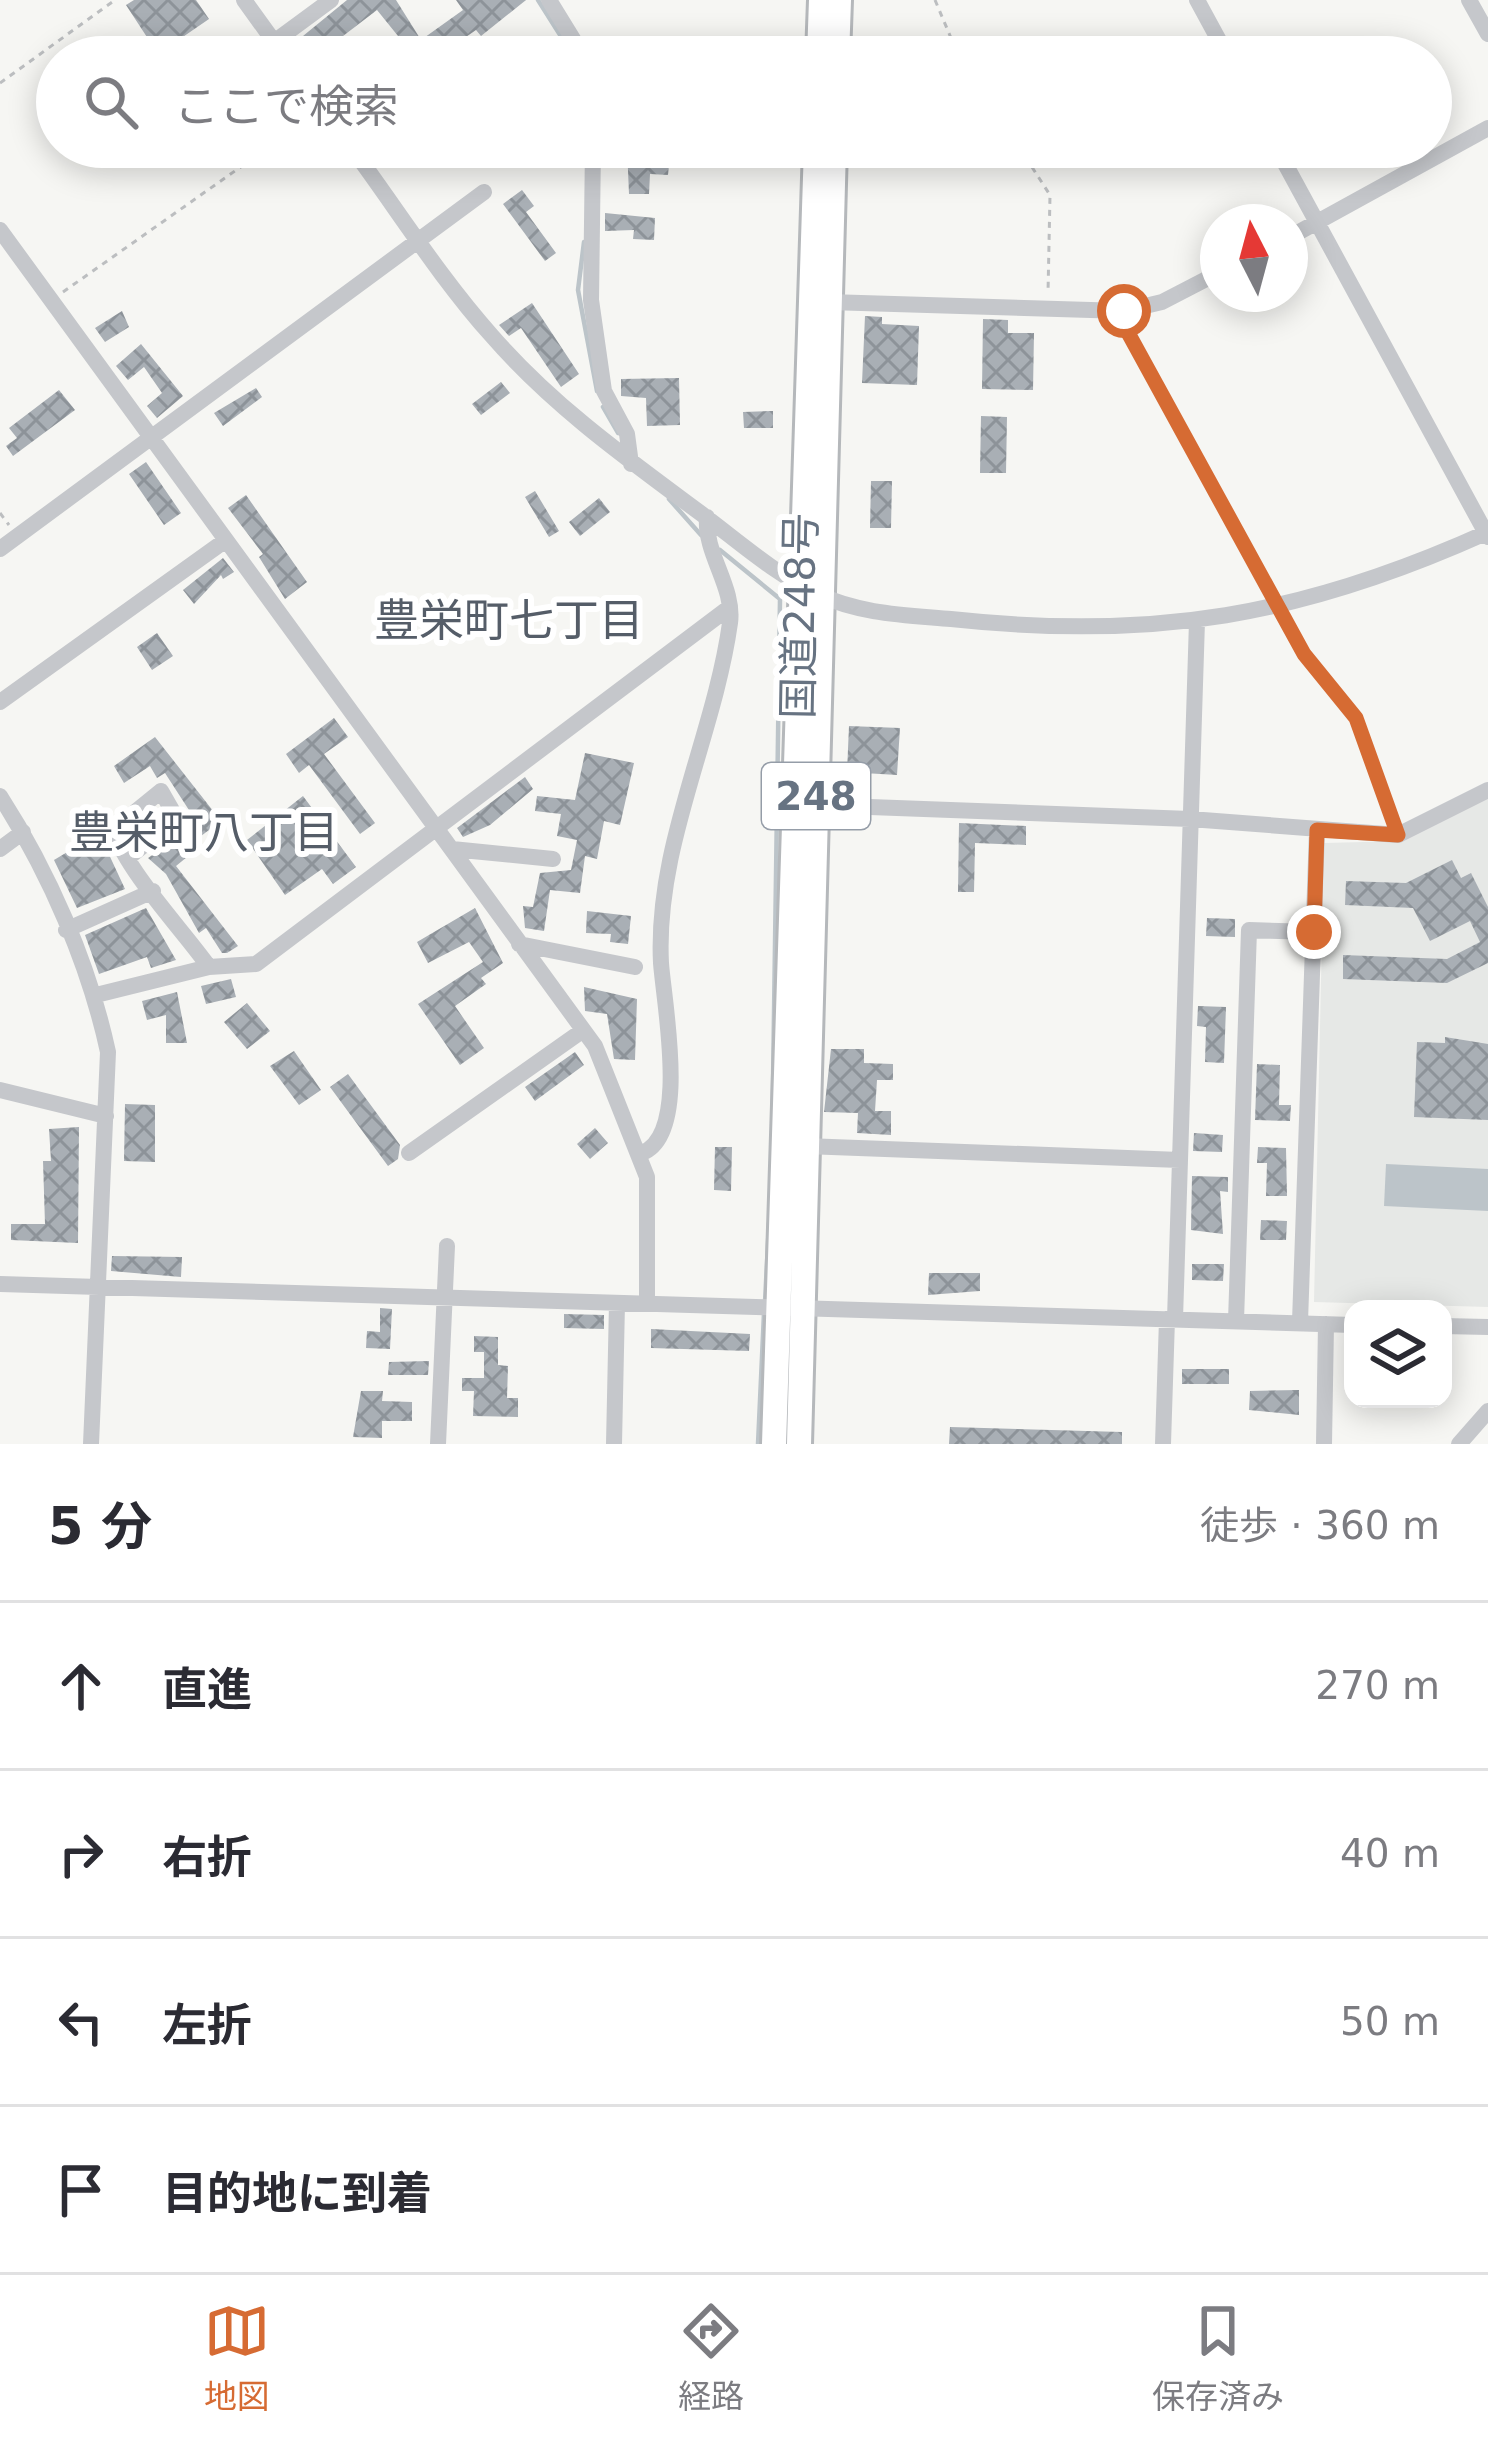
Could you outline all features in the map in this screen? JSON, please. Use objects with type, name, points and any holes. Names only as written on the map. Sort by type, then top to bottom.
[{"type":"highway","points":[[820,36],[821,0]]},
{"type":"highway","points":[[838,36],[839,0]]},
{"type":"highway","name":"国道248号","points":[[799,1444],[791,1308],[816,168]]},
{"type":"highway","name":"国道248号","points":[[774,1444],[805,1146],[816,805],[810,590],[833,168]]},
{"type":"street","points":[[244,0],[270,36]]},
{"type":"street","points":[[295,36],[332,0]]},
{"type":"street","points":[[549,0],[571,36]]},
{"type":"street","points":[[1197,0],[1217,36]]},
{"type":"street","points":[[1469,0],[1488,34]]},
{"type":"street","points":[[1452,148],[1488,128]]},
{"type":"street","points":[[367,168],[490,335],[631,464],[810,590],[873,611],[996,624],[1124,627],[1279,609],[1372,580],[1487,534],[1287,168]]},
{"type":"street","points":[[593,168],[591,300],[604,391],[627,434],[631,464]]},
{"type":"street","points":[[1308,228],[1416,168]]},
{"type":"street","points":[[0,550],[484,192]]},
{"type":"street","points":[[0,230],[595,1046],[642,1153],[647,1177],[646,1303]]},
{"type":"street","points":[[828,302],[1124,311],[1162,302],[1200,282]]},
{"type":"street","points":[[642,1153],[660,1137],[671,1095],[660,911],[730,607],[705,536],[706,518]]},
{"type":"street","points":[[0,703],[226,540]]},
{"type":"street","points":[[96,995],[209,967],[256,964],[438,832],[730,607]]},
{"type":"street","points":[[1163,1444],[1180,1160],[1197,621]]},
{"type":"street","points":[[816,805],[1190,819],[1398,835],[1488,790]]},
{"type":"street","points":[[0,796],[23,832],[96,995],[108,1052],[91,1444]]},
{"type":"street","points":[[1300,1322],[1317,830]]},
{"type":"street","points":[[0,849],[23,832]]},
{"type":"street","points":[[452,849],[553,859]]},
{"type":"street","points":[[129,857],[209,967]]},
{"type":"street","points":[[66,930],[154,891]]},
{"type":"street","points":[[1236,1321],[1249,930],[1314,932]]},
{"type":"street","points":[[519,944],[634,967]]},
{"type":"street","points":[[409,1153],[582,1031]]},
{"type":"street","points":[[0,1090],[106,1116]]},
{"type":"street","points":[[805,1146],[1180,1160]]},
{"type":"street","points":[[438,1444],[447,1246]]},
{"type":"street","points":[[0,1284],[1344,1325]]},
{"type":"street","points":[[614,1444],[617,1303]]},
{"type":"street","points":[[1324,1444],[1326,1324]]},
{"type":"street","points":[[1452,1326],[1488,1327]]},
{"type":"street","points":[[1459,1444],[1488,1411]]},
{"type":"path","points":[[65,36],[115,0]]},
{"type":"path","points":[[934,0],[950,36]]},
{"type":"path","points":[[0,83],[36,57]]},
{"type":"path","points":[[52,300],[239,168]]},
{"type":"path","points":[[1033,168],[1051,195],[1048,307]]},
{"type":"path","points":[[1124,311],[1126,329],[1304,654],[1356,718],[1398,835]]},
{"type":"shaded area","points":[[1488,799],[1488,1307],[1452,1306],[1452,1300],[1314,1302],[1324,843],[1404,841]]},
{"type":"shaded area","points":[[1386,1164],[1488,1169],[1488,1211],[1384,1206]]},
{"type":"building","points":[[134,0],[196,0],[209,19],[184,36],[146,36],[126,5]]},
{"type":"building","points":[[347,0],[396,0],[418,36],[398,36],[377,10],[343,36],[303,36]]},
{"type":"building","points":[[456,0],[526,0],[481,36],[476,30],[467,36],[427,36],[463,10]]},
{"type":"building","points":[[628,168],[669,168],[668,175],[650,174],[649,194],[629,194]]},
{"type":"building","points":[[522,190],[534,206],[526,212],[556,253],[545,261],[503,204]]},
{"type":"building","points":[[605,213],[655,218],[654,240],[633,239],[634,230],[605,231]]},
{"type":"building","points":[[532,303],[579,374],[561,387],[521,328],[509,336],[499,325]]},
{"type":"building","points":[[122,311],[129,327],[105,342],[95,328]]},
{"type":"building","points":[[865,316],[882,317],[882,324],[919,326],[917,385],[862,383]]},
{"type":"building","points":[[983,319],[1008,320],[1008,333],[1034,333],[1033,390],[982,389]]},
{"type":"building","points":[[141,344],[183,396],[157,418],[147,406],[162,393],[144,367],[128,380],[116,366]]},
{"type":"building","points":[[679,378],[680,425],[647,426],[646,398],[621,396],[621,379]]},
{"type":"building","points":[[501,382],[510,393],[481,415],[472,404]]},
{"type":"building","points":[[256,388],[262,397],[223,426],[214,413]]},
{"type":"building","points":[[59,390],[75,410],[13,456],[6,446],[17,438],[9,428]]},
{"type":"building","points":[[773,411],[773,428],[744,428],[743,412]]},
{"type":"building","points":[[981,416],[1007,417],[1006,473],[980,473]]},
{"type":"building","points":[[146,462],[181,513],[164,525],[129,474]]},
{"type":"building","points":[[871,481],[892,481],[891,528],[870,528]]},
{"type":"building","points":[[535,491],[559,531],[549,537],[525,497]]},
{"type":"building","points":[[246,495],[307,582],[285,599],[259,557],[263,554],[228,508]]},
{"type":"building","points":[[599,498],[610,512],[580,536],[569,522]]},
{"type":"building","points":[[223,558],[234,572],[223,579],[221,575],[194,604],[183,590]]},
{"type":"building","points":[[157,633],[173,656],[152,670],[137,647]]},
{"type":"building","points":[[334,718],[348,737],[324,754],[375,823],[360,834],[309,765],[299,773],[286,754]]},
{"type":"building","points":[[849,726],[900,728],[897,775],[847,772]]},
{"type":"building","points":[[155,737],[221,821],[193,842],[198,848],[176,866],[238,946],[227,953],[222,953],[206,928],[199,933],[166,874],[148,858],[198,824],[165,773],[157,778],[150,766],[124,783],[114,766]]},
{"type":"building","points":[[585,753],[634,763],[620,825],[604,821],[597,859],[585,856],[580,893],[550,890],[544,931],[525,928],[523,906],[533,907],[540,873],[571,870],[577,840],[557,836],[561,814],[535,811],[537,796],[575,800]]},
{"type":"building","points":[[525,777],[533,789],[490,825],[463,837],[457,828]]},
{"type":"building","points":[[303,796],[356,867],[333,884],[322,869],[285,895],[247,840]]},
{"type":"building","points":[[959,823],[1026,826],[1026,845],[975,843],[974,892],[958,892]]},
{"type":"building","points":[[99,833],[125,889],[77,908],[54,860]]},
{"type":"building","points":[[1452,860],[1461,878],[1471,873],[1488,907],[1488,963],[1447,983],[1343,979],[1343,955],[1447,959],[1480,942],[1470,921],[1430,941],[1413,908],[1345,905],[1346,881],[1406,883]]},
{"type":"building","points":[[146,908],[176,960],[151,968],[147,957],[99,974],[85,935]]},
{"type":"building","points":[[475,908],[503,963],[481,978],[486,984],[455,1006],[484,1048],[460,1065],[418,1004],[483,962],[469,942],[428,963],[417,942]]},
{"type":"building","points":[[587,911],[631,916],[628,944],[610,942],[611,934],[586,933]]},
{"type":"building","points":[[1207,918],[1235,919],[1235,937],[1206,936]]},
{"type":"building","points":[[231,979],[236,997],[206,1004],[201,986]]},
{"type":"building","points":[[584,987],[637,999],[635,1060],[614,1059],[607,1014],[585,1011]]},
{"type":"building","points":[[177,992],[187,1043],[166,1043],[166,1015],[147,1020],[142,1001]]},
{"type":"building","points":[[247,1003],[270,1031],[247,1049],[224,1022]]},
{"type":"building","points":[[1198,1006],[1226,1007],[1224,1063],[1205,1062],[1206,1027],[1197,1026]]},
{"type":"building","points":[[1445,1037],[1488,1044],[1488,1120],[1414,1117],[1417,1042],[1445,1043]]},
{"type":"building","points":[[831,1049],[864,1049],[864,1063],[893,1064],[893,1080],[877,1080],[875,1111],[891,1111],[891,1135],[857,1133],[858,1113],[824,1112]]},
{"type":"building","points":[[294,1051],[321,1090],[299,1105],[270,1066]]},
{"type":"building","points":[[575,1052],[584,1065],[535,1101],[525,1087]]},
{"type":"building","points":[[1257,1064],[1280,1065],[1279,1105],[1291,1105],[1290,1121],[1255,1120]]},
{"type":"building","points":[[348,1074],[400,1145],[398,1159],[388,1166],[330,1087]]},
{"type":"building","points":[[125,1104],[155,1105],[155,1162],[124,1161]]},
{"type":"building","points":[[79,1127],[78,1243],[11,1240],[11,1224],[45,1224],[43,1161],[51,1161],[49,1129]]},
{"type":"building","points":[[595,1128],[608,1143],[590,1159],[577,1144]]},
{"type":"building","points":[[1194,1133],[1223,1135],[1222,1152],[1193,1151]]},
{"type":"building","points":[[715,1147],[732,1147],[731,1191],[714,1190]]},
{"type":"building","points":[[1258,1147],[1286,1148],[1287,1196],[1266,1196],[1267,1163],[1257,1163]]},
{"type":"building","points":[[1192,1176],[1228,1177],[1228,1192],[1220,1191],[1223,1234],[1191,1230]]},
{"type":"building","points":[[1261,1220],[1287,1221],[1286,1240],[1260,1240]]},
{"type":"building","points":[[112,1256],[182,1257],[181,1277],[111,1271]]},
{"type":"building","points":[[1192,1264],[1224,1264],[1223,1281],[1192,1280]]},
{"type":"building","points":[[929,1273],[980,1273],[980,1291],[928,1295]]},
{"type":"building","points":[[380,1308],[392,1309],[390,1349],[366,1348],[367,1331],[380,1332]]},
{"type":"building","points":[[564,1314],[604,1315],[604,1329],[564,1328]]},
{"type":"building","points":[[651,1329],[750,1334],[749,1351],[651,1348]]},
{"type":"building","points":[[474,1336],[498,1337],[498,1365],[508,1366],[507,1398],[518,1398],[518,1417],[473,1416],[474,1391],[462,1391],[462,1378],[484,1378],[484,1352],[474,1352]]},
{"type":"building","points":[[429,1361],[428,1375],[388,1375],[389,1362]]},
{"type":"building","points":[[1182,1369],[1229,1369],[1229,1384],[1182,1384]]},
{"type":"building","points":[[1299,1390],[1299,1415],[1249,1410],[1250,1391]]},
{"type":"building","points":[[361,1391],[383,1391],[382,1401],[412,1402],[412,1421],[382,1421],[382,1438],[353,1437]]},
{"type":"building","points":[[950,1427],[1122,1432],[1122,1444],[949,1444]]},
{"type":"waterway","points":[[538,0],[561,36]]},
{"type":"waterway","points":[[584,242],[578,290],[597,391]]},
{"type":"waterway","points":[[603,407],[618,433]]},
{"type":"waterway","points":[[669,499],[701,535]]},
{"type":"waterway","points":[[720,550],[780,599],[772,1152]]},
{"type":"waterway","points":[[765,1302],[769,1223]]},
{"type":"waterway","points":[[758,1444],[764,1313]]},
{"type":"district","name":"豊栄町七丁目","points":[[509,620]]},
{"type":"district","name":"豊栄町八丁目","points":[[204,832]]},
{"type":"route","points":[[1124,311],[1126,329],[1304,654],[1356,718],[1398,835],[1317,830],[1314,932]]}]
